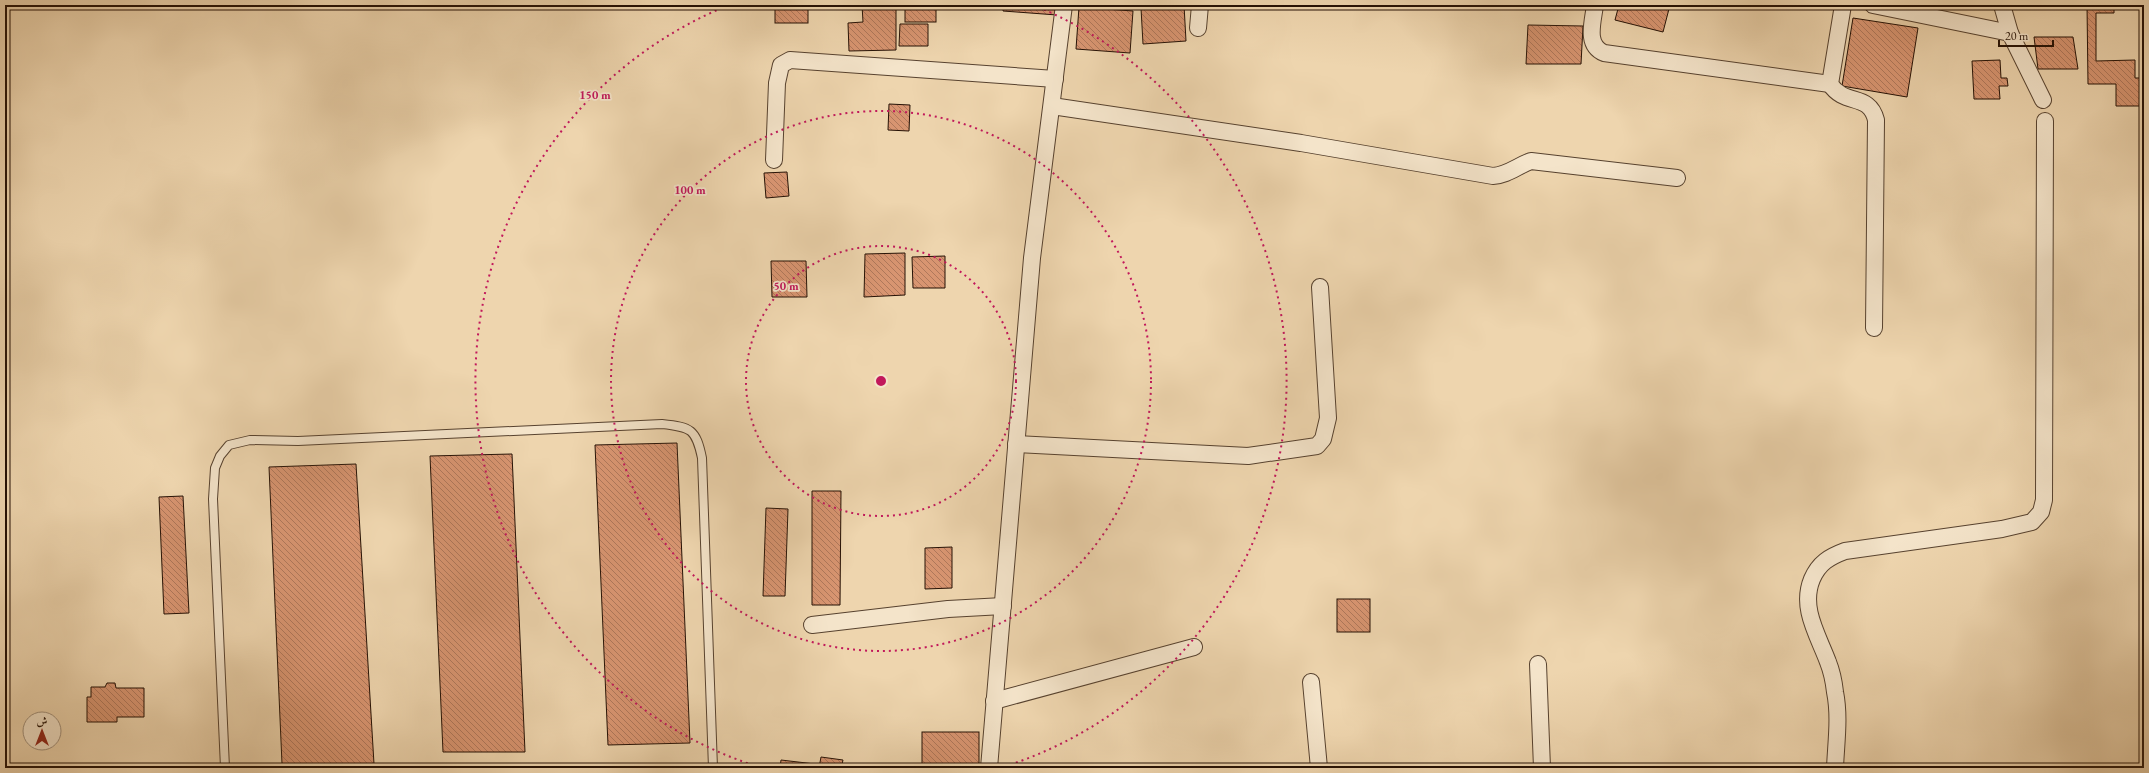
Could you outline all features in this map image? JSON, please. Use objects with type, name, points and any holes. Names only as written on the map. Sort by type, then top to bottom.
[{"type":"street","points":[[989,768],[1032,258],[1064,5]]},
{"type":"street","points":[[1198,28],[1200,5]]},
{"type":"street","points":[[1595,5],[1592,27],[1592,43],[1596,50],[1604,53],[1830,84],[1837,93],[1866,103],[1874,110],[1876,120],[1874,328]]},
{"type":"street","points":[[1830,84],[1843,5]]},
{"type":"street","points":[[1873,5],[2010,33]]},
{"type":"street","points":[[2002,5],[2010,33],[2043,100]]},
{"type":"street","points":[[774,160],[777,83],[781,65],[790,60],[1055,79]]},
{"type":"street","points":[[1052,106],[1300,144],[1493,176],[1505,175],[1519,165],[1531,161],[1677,178]]},
{"type":"street","points":[[1835,768],[1838,713],[1836,693],[1829,664],[1808,610],[1808,588],[1816,569],[1829,557],[1845,551],[2002,529],[2032,522],[2041,512],[2044,500],[2045,121]]},
{"type":"street","points":[[1016,444],[1248,456],[1317,446],[1323,439],[1328,418],[1320,287]]},
{"type":"street","points":[[812,625],[948,609],[1003,606]]},
{"type":"street","points":[[994,701],[1194,647]]},
{"type":"street","points":[[1538,664],[1542,768]]},
{"type":"street","points":[[1311,682],[1319,768]]},
{"type":"lane","points":[[225,768],[212,499],[215,468],[220,456],[230,445],[250,440],[298,441],[662,424],[685,427],[698,440],[702,458],[712,768]]},
{"type":"building","points":[[775,5],[808,5],[808,23],[775,23]]},
{"type":"building","points":[[862,5],[896,5],[896,50],[849,51],[848,23],[863,22]]},
{"type":"building","points":[[905,5],[936,5],[936,22],[905,22]]},
{"type":"building","points":[[1004,5],[1058,5],[1057,15],[1003,11]]},
{"type":"building","points":[[1184,5],[1186,41],[1143,44],[1141,8]]},
{"type":"building","points":[[1619,5],[1670,5],[1663,32],[1615,20]]},
{"type":"building","points":[[2087,5],[2114,5],[2114,13],[2096,13],[2096,61],[2135,60],[2135,78],[2143,78],[2143,106],[2116,106],[2116,84],[2088,84]]},
{"type":"building","points":[[1079,7],[1133,11],[1130,53],[1076,49]]},
{"type":"building","points":[[1853,18],[1918,28],[1907,97],[1842,86]]},
{"type":"building","points":[[900,24],[928,24],[928,46],[899,46]]},
{"type":"building","points":[[1528,25],[1583,26],[1581,64],[1526,64]]},
{"type":"building","points":[[2034,37],[2073,37],[2078,69],[2038,69]]},
{"type":"building","points":[[2000,60],[2001,78],[2007,78],[2008,86],[1999,86],[2000,99],[1974,99],[1972,61]]},
{"type":"building","points":[[889,104],[910,105],[909,131],[888,130]]},
{"type":"building","points":[[787,172],[789,196],[766,198],[764,173]]},
{"type":"building","points":[[905,253],[905,295],[864,297],[865,254]]},
{"type":"building","points":[[945,256],[945,288],[913,288],[912,257]]},
{"type":"building","points":[[771,261],[806,261],[807,297],[772,297]]},
{"type":"building","points":[[677,443],[690,743],[608,745],[595,445]]},
{"type":"building","points":[[512,454],[525,752],[443,752],[430,456]]},
{"type":"building","points":[[356,464],[374,764],[282,764],[269,467]]},
{"type":"building","points":[[812,491],[841,491],[840,605],[812,605]]},
{"type":"building","points":[[183,496],[189,613],[164,614],[159,497]]},
{"type":"building","points":[[766,508],[788,509],[785,596],[763,596]]},
{"type":"building","points":[[952,547],[952,588],[925,589],[925,548]]},
{"type":"building","points":[[1337,599],[1370,599],[1370,632],[1337,632]]},
{"type":"building","points":[[107,683],[115,683],[116,688],[144,688],[144,717],[117,717],[117,722],[87,722],[87,697],[91,697],[91,687],[105,687]]},
{"type":"building","points":[[922,732],[979,732],[979,768],[922,768]]},
{"type":"building","points":[[821,757],[843,760],[841,768],[819,768]]},
{"type":"building","points":[[781,760],[815,764],[815,768],[780,768]]}]
